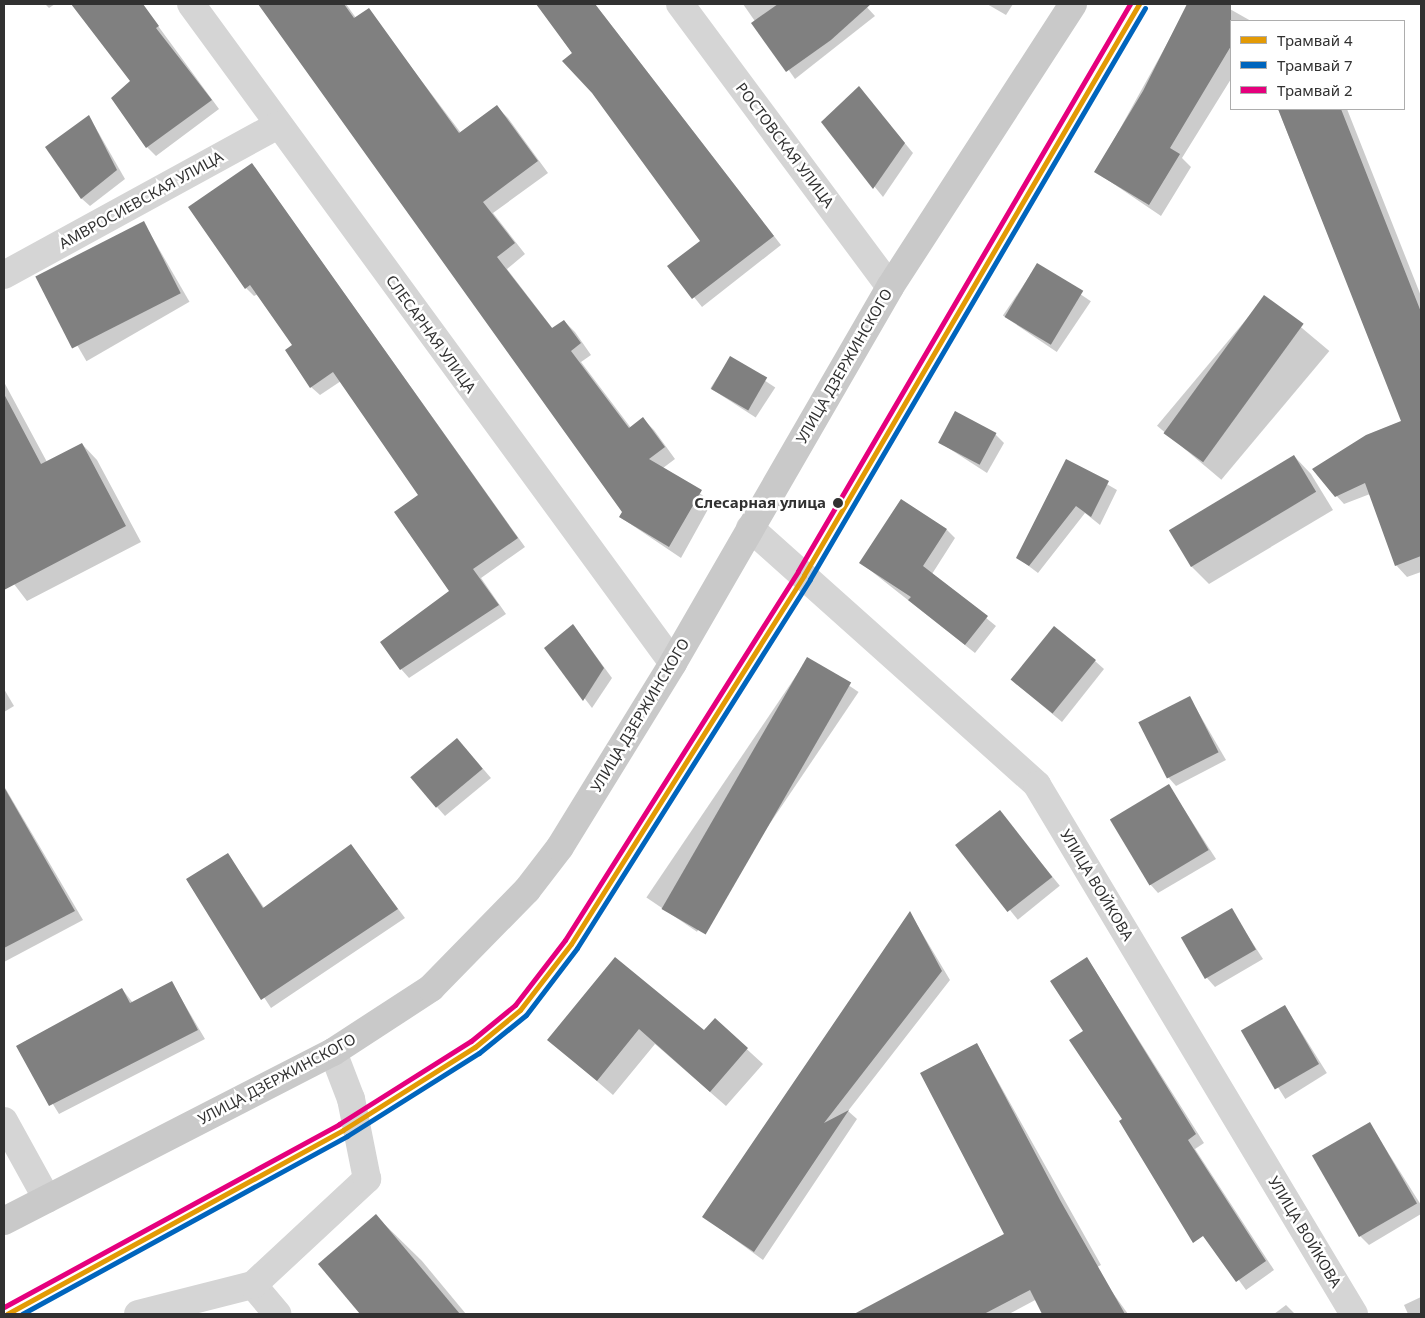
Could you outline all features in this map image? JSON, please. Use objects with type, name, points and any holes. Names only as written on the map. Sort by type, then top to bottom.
[{"type":"main road","name":"УЛИЦА ДЗЕРЖИНСКОГО","points":[[4,1221],[333,1052],[431,988],[527,890],[560,847],[672,663],[890,287],[1073,4]]},
{"type":"street","name":"СЛЕСАРНАЯ УЛИЦА","points":[[191,4],[672,663]]},
{"type":"street","name":"РОСТОВСКАЯ УЛИЦА","points":[[680,4],[890,287]]},
{"type":"street","name":"АМВРОСИЕВСКАЯ УЛИЦА","points":[[4,275],[278,125]]},
{"type":"street","name":"УЛИЦА ВОЙКОВА","points":[[750,528],[1037,785],[1354,1314]]},
{"type":"street","points":[[138,1314],[253,1285],[367,1179],[351,1099],[333,1052]]},
{"type":"street","points":[[4,1121],[47,1199]]},
{"type":"street","points":[[253,1285],[278,1314]]},
{"type":"building","points":[[71,4],[143,4],[159,26],[156,28],[212,100],[146,148],[111,98],[130,81]]},
{"type":"building","points":[[258,4],[344,4],[354,18],[369,8],[459,133],[497,105],[538,161],[483,202],[515,243],[497,257],[552,328],[564,320],[581,343],[571,351],[629,428],[643,417],[665,447],[649,459],[702,490],[669,547],[619,517],[622,512]]},
{"type":"building","points":[[536,4],[595,4],[774,236],[692,299],[667,266],[700,241],[592,93],[562,61],[572,53]]},
{"type":"building","points":[[778,4],[871,4],[831,40],[786,72],[751,23]]},
{"type":"building","points":[[1187,4],[1231,4],[1230,48],[1170,148],[1180,154],[1149,205],[1094,172],[1143,91]]},
{"type":"building","points":[[859,86],[905,143],[873,189],[821,122]]},
{"type":"building","points":[[1278,110],[1341,110],[1421,312],[1421,556],[1395,566],[1365,483],[1335,497],[1312,469],[1366,435],[1401,421]]},
{"type":"building","points":[[89,115],[117,170],[81,199],[45,147]]},
{"type":"building","points":[[252,163],[518,538],[473,569],[499,605],[400,670],[380,642],[449,591],[394,512],[418,495],[333,372],[310,388],[285,350],[292,345],[250,285],[245,289],[188,207]]},
{"type":"building","points":[[144,221],[181,293],[72,349],[35,276]]},
{"type":"building","points":[[1037,263],[1083,291],[1051,345],[1005,317]]},
{"type":"building","points":[[1264,295],[1304,324],[1203,462],[1163,433]]},
{"type":"building","points":[[730,356],[767,378],[748,410],[711,389]]},
{"type":"building","points":[[4,394],[41,464],[82,443],[126,526],[4,590]]},
{"type":"building","points":[[955,411],[996,433],[980,465],[938,443]]},
{"type":"building","points":[[1294,455],[1316,492],[1191,567],[1169,530]]},
{"type":"building","points":[[1066,459],[1109,481],[1091,517],[1076,506],[1029,566],[1016,558]]},
{"type":"building","points":[[901,499],[947,529],[923,566],[988,616],[965,645],[908,600],[911,597],[859,563]]},
{"type":"building","points":[[573,624],[604,668],[583,701],[544,648]]},
{"type":"building","points":[[1054,626],[1096,660],[1053,714],[1011,680]]},
{"type":"building","points":[[807,657],[851,682],[706,935],[662,909]]},
{"type":"building","points":[[1190,696],[1219,752],[1167,778],[1138,722]]},
{"type":"building","points":[[457,738],[483,769],[436,808],[410,777]]},
{"type":"building","points":[[1169,784],[1209,850],[1150,886],[1110,820]]},
{"type":"building","points":[[4,787],[75,911],[4,948]]},
{"type":"building","points":[[1000,810],[1052,877],[1007,912],[955,845]]},
{"type":"building","points":[[351,844],[398,909],[261,1000],[186,879],[228,853],[263,908]]},
{"type":"building","points":[[1232,908],[1256,950],[1205,979],[1181,937]]},
{"type":"building","points":[[910,911],[942,971],[824,1123],[849,1110],[754,1252],[702,1217]]},
{"type":"building","points":[[615,957],[704,1030],[715,1018],[748,1048],[710,1092],[639,1029],[597,1081],[547,1040]]},
{"type":"building","points":[[1087,957],[1196,1134],[1188,1140],[1266,1261],[1236,1282],[1203,1236],[1193,1243],[1119,1121],[1122,1119],[1069,1040],[1083,1031],[1050,981]]},
{"type":"building","points":[[172,981],[198,1030],[49,1106],[16,1046],[122,988],[130,1003]]},
{"type":"building","points":[[1285,1005],[1319,1064],[1275,1089],[1241,1030]]},
{"type":"building","points":[[977,1043],[1060,1200],[1125,1314],[1042,1314],[1030,1290],[984,1314],[854,1314],[1004,1234],[920,1073]]},
{"type":"building","points":[[1370,1122],[1417,1203],[1359,1237],[1312,1156]]},
{"type":"building","points":[[376,1214],[460,1314],[360,1314],[318,1264]]},
{"type":"tram line","name":"2","points":[[4,1307],[339,1124],[471,1041],[515,1005],[565,940],[798,571],[1130,4]]},
{"type":"tram line","name":"4","points":[[7,1314],[343,1130],[475,1047],[520,1010],[571,944],[804,575],[1139,4]]},
{"type":"tram line","name":"7","points":[[22,1314],[347,1136],[479,1053],[526,1015],[577,948],[810,579],[1145,8]]},
{"type":"place","name":"Слесарная улица","points":[[838,503]]}]
